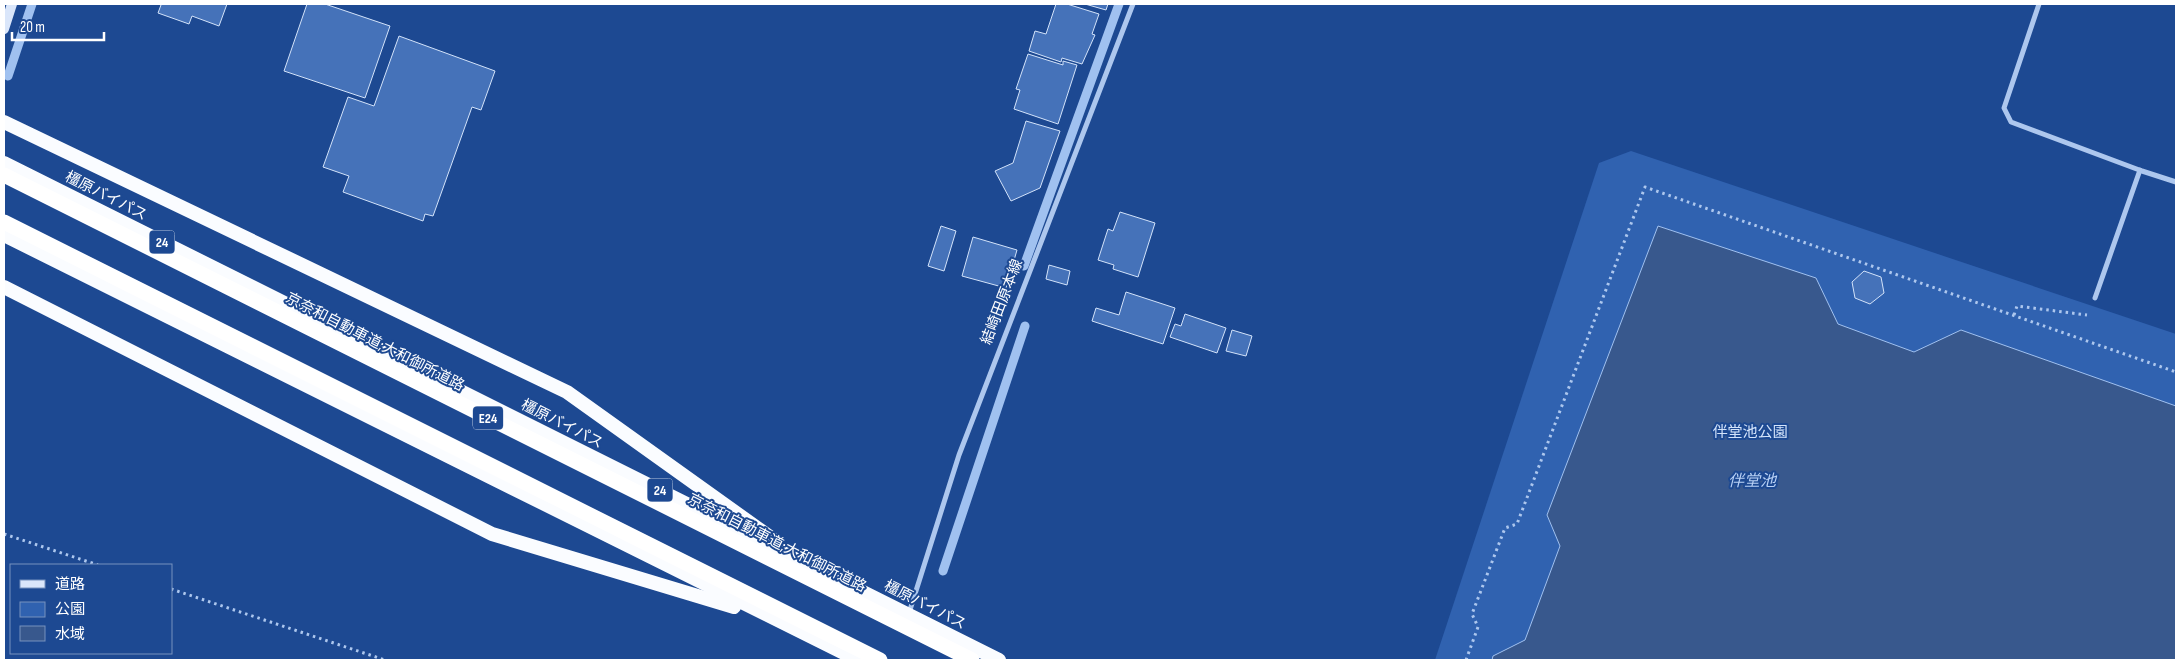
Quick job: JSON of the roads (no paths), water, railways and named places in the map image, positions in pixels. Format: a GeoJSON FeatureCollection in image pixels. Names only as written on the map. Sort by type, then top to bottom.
{"type":"FeatureCollection","features":[{"type":"Feature","properties":{"kind":"highway"},"geometry":{"type":"LineString","coordinates":[[4,122],[567,392],[810,565]]}},
{"type":"Feature","properties":{"kind":"highway","name":"橿原バイパス"},"geometry":{"type":"LineString","coordinates":[[4,162],[999,660]]}},
{"type":"Feature","properties":{"kind":"highway","name":"京奈和自動車道;大和御所道路"},"geometry":{"type":"LineString","coordinates":[[4,175],[972,660]]}},
{"type":"Feature","properties":{"kind":"highway"},"geometry":{"type":"LineString","coordinates":[[4,222],[880,660]]}},
{"type":"Feature","properties":{"kind":"highway"},"geometry":{"type":"LineString","coordinates":[[4,235],[858,660]]}},
{"type":"Feature","properties":{"kind":"highway"},"geometry":{"type":"LineString","coordinates":[[4,287],[492,534],[771,618]]}},
{"type":"Feature","properties":{"kind":"main road"},"geometry":{"type":"LineString","coordinates":[[4,29],[12,4]]}},
{"type":"Feature","properties":{"kind":"street","name":"結崎田原本線"},"geometry":{"type":"LineString","coordinates":[[909,615],[960,455],[1133,4]]}},
{"type":"Feature","properties":{"kind":"street"},"geometry":{"type":"LineString","coordinates":[[2039,4],[2004,108],[2010,122],[2176,182]]}},
{"type":"Feature","properties":{"kind":"street"},"geometry":{"type":"LineString","coordinates":[[2095,298],[2140,170]]}},
{"type":"Feature","properties":{"kind":"water","name":"伴堂池"},"geometry":{"type":"Polygon","coordinates":[[[1658,226],[1816,278],[1838,324],[1914,352],[1961,330],[2176,406],[2176,660],[1492,660],[1493,656],[1525,640],[1560,546],[1547,515],[1658,226]]]}},
{"type":"Feature","properties":{"kind":"waterway"},"geometry":{"type":"LineString","coordinates":[[8,76],[32,4]]}},
{"type":"Feature","properties":{"kind":"waterway"},"geometry":{"type":"LineString","coordinates":[[1024,266],[1119,4]]}},
{"type":"Feature","properties":{"kind":"waterway"},"geometry":{"type":"LineString","coordinates":[[943,571],[1025,326]]}},
{"type":"Feature","properties":{"kind":"park label","name":"伴堂池公園"},"geometry":{"type":"Point","coordinates":[1750,432]}}]}
